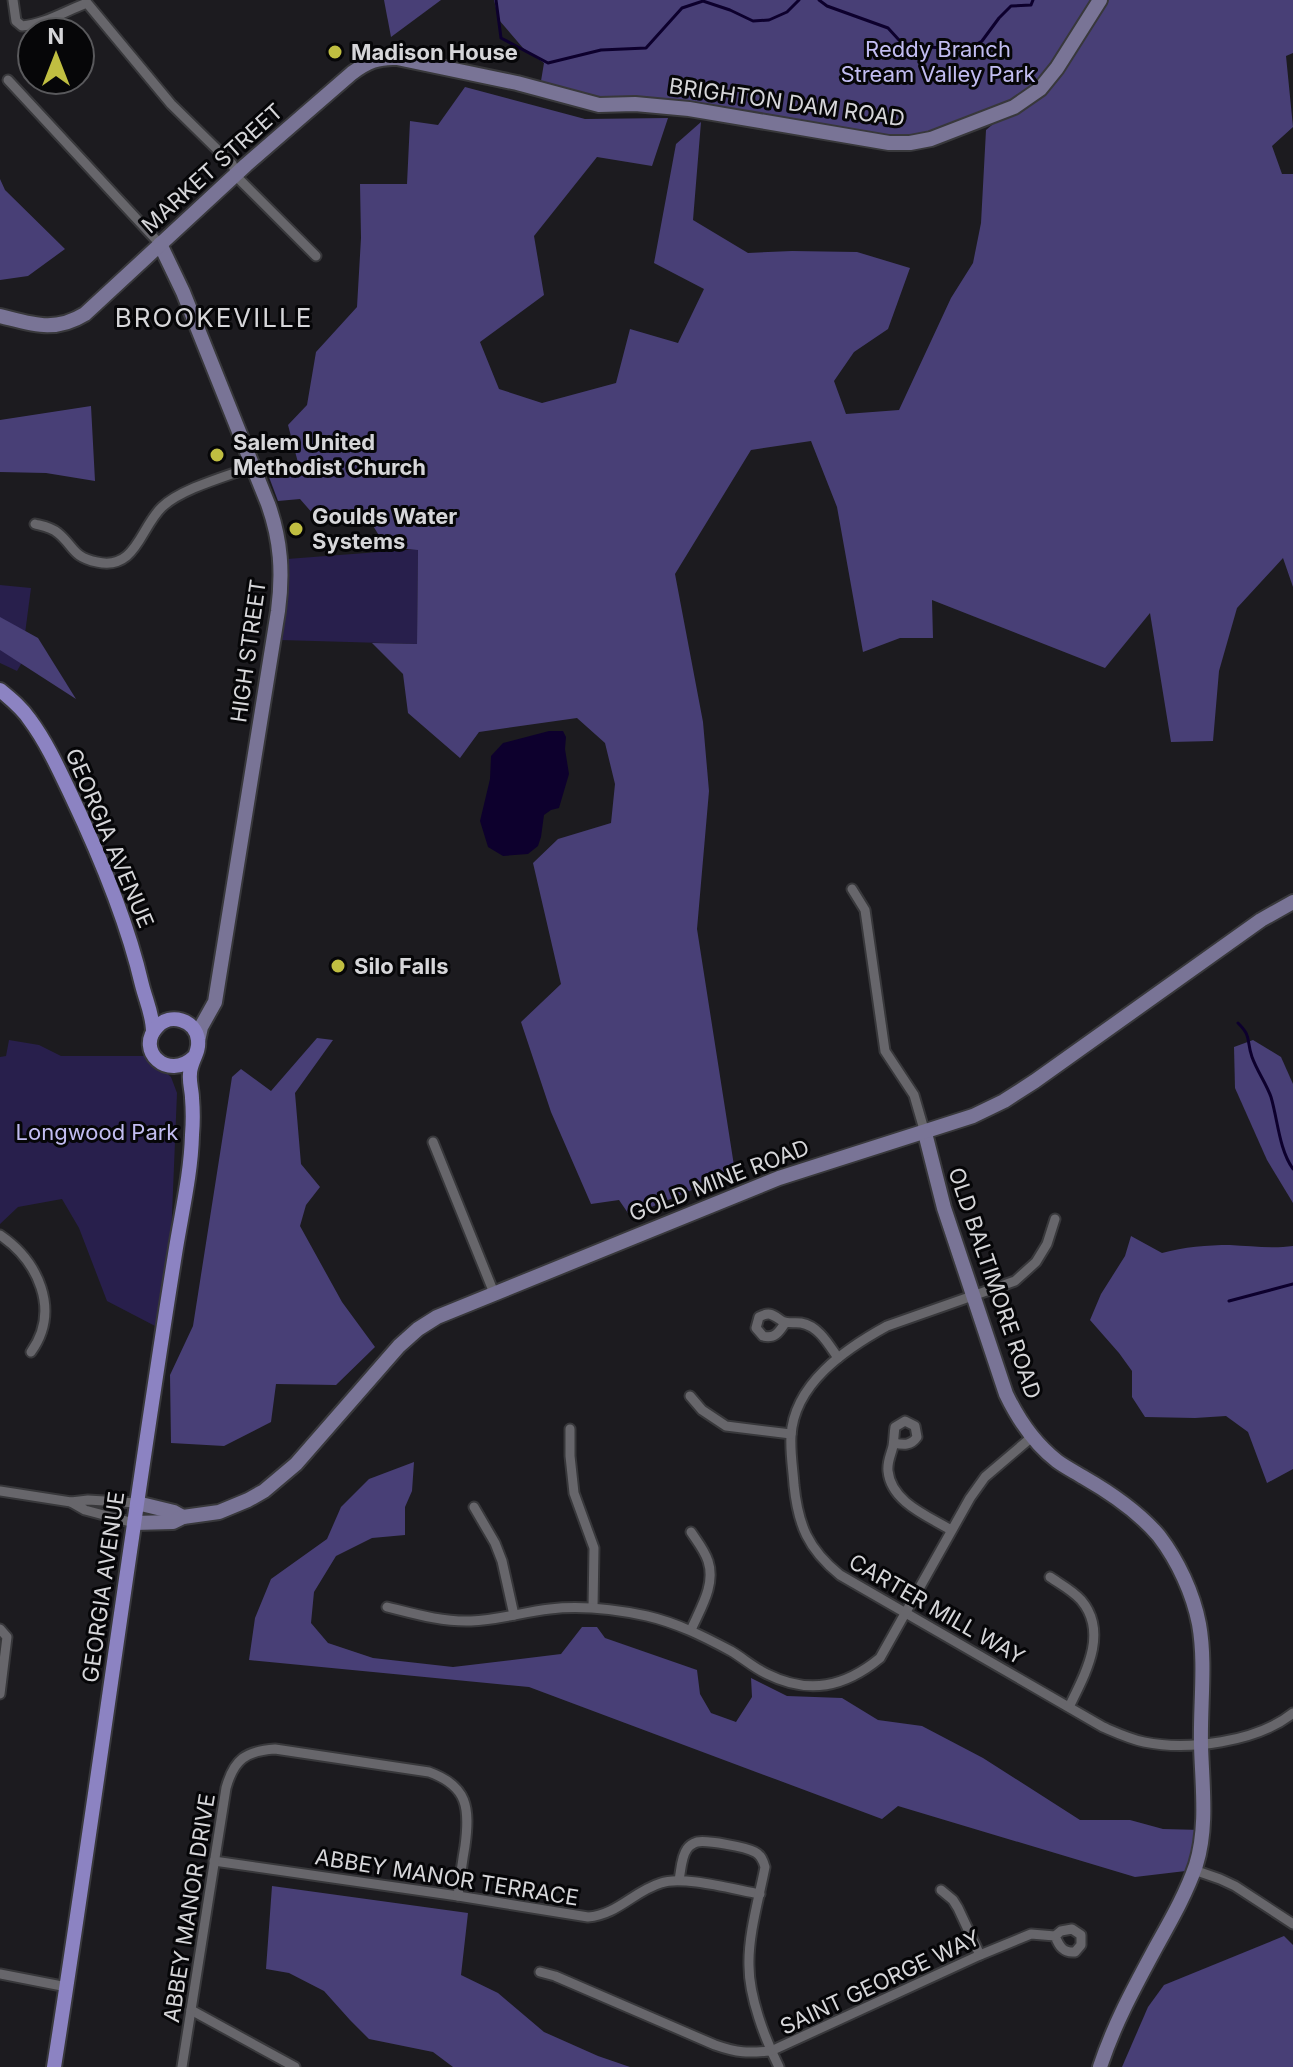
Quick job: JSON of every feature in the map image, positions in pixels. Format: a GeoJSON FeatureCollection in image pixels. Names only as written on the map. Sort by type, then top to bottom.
{"type":"FeatureCollection","features":[{"type":"Feature","properties":{"kind":"main road","name":"GEORGIA AVENUE"},"geometry":{"type":"LineString","coordinates":[[0,690],[31,721],[53,758],[82,819],[116,901],[140,972],[153,1019],[153,1032]]}},
{"type":"Feature","properties":{"kind":"main road","name":"GEORGIA AVENUE"},"geometry":{"type":"LineString","coordinates":[[140,972],[148,982],[157,1006],[176,1020]]}},
{"type":"Feature","properties":{"kind":"main road"},"geometry":{"type":"LineString","coordinates":[[176,1020],[194,1029],[198,1041],[194,1057],[175,1067],[156,1059],[150,1046],[157,1026],[176,1020]]}},
{"type":"Feature","properties":{"kind":"main road","name":"GEORGIA AVENUE"},"geometry":{"type":"LineString","coordinates":[[54,2067],[190,1162],[192,1114],[189,1073],[194,1057]]}},
{"type":"Feature","properties":{"kind":"main road","name":"GEORGIA AVENUE"},"geometry":{"type":"LineString","coordinates":[[175,1067],[192,1114]]}},
{"type":"Feature","properties":{"kind":"street"},"geometry":{"type":"LineString","coordinates":[[13,0],[16,21],[22,26],[44,22],[87,3],[156,87],[232,164],[240,180],[316,256]]}},
{"type":"Feature","properties":{"kind":"street","name":"BRIGHTON DAM ROAD"},"geometry":{"type":"LineString","coordinates":[[460,71],[599,105],[657,105],[889,143],[910,143],[931,139],[1014,107],[1040,89],[1100,0]]}},
{"type":"Feature","properties":{"kind":"street","name":"MARKET STREET"},"geometry":{"type":"LineString","coordinates":[[0,316],[44,326],[65,325],[85,314],[237,173],[367,62],[397,58],[460,71]]}},
{"type":"Feature","properties":{"kind":"street"},"geometry":{"type":"LineString","coordinates":[[8,80],[160,244]]}},
{"type":"Feature","properties":{"kind":"street","name":"HIGH STREET"},"geometry":{"type":"LineString","coordinates":[[160,244],[183,292],[254,466],[279,539],[281,561],[281,586],[215,1002],[201,1027],[198,1041]]}},
{"type":"Feature","properties":{"kind":"street"},"geometry":{"type":"LineString","coordinates":[[35,524],[50,527],[81,556],[94,562],[115,564],[126,558],[163,506],[190,490],[254,466]]}},
{"type":"Feature","properties":{"kind":"street"},"geometry":{"type":"LineString","coordinates":[[852,889],[865,910],[885,1051],[914,1095],[925,1133]]}},
{"type":"Feature","properties":{"kind":"street","name":"GOLD MINE ROAD"},"geometry":{"type":"LineString","coordinates":[[71,1502],[85,1510],[134,1523],[173,1522],[232,1507],[255,1497],[274,1485],[296,1464],[408,1337],[437,1317],[779,1178],[973,1116],[1019,1092],[1261,920],[1293,902]]}},
{"type":"Feature","properties":{"kind":"street"},"geometry":{"type":"LineString","coordinates":[[176,1020],[204,1006],[217,987]]}},
{"type":"Feature","properties":{"kind":"street","name":"OLD BALTIMORE ROAD"},"geometry":{"type":"LineString","coordinates":[[925,1133],[944,1208],[972,1296],[1006,1394],[1018,1417],[1057,1461],[1112,1494],[1158,1536],[1190,1593],[1199,1623],[1202,1655],[1202,1830],[1194,1870],[1182,1899],[1119,2017],[1100,2067]]}},
{"type":"Feature","properties":{"kind":"street"},"geometry":{"type":"LineString","coordinates":[[433,1142],[494,1293]]}},
{"type":"Feature","properties":{"kind":"street","name":"CARTER MILL WAY"},"geometry":{"type":"LineString","coordinates":[[1055,1219],[1047,1244],[1036,1262],[1015,1281],[887,1326],[838,1358],[817,1377],[796,1412],[791,1434],[797,1509],[802,1527],[823,1562],[840,1575],[1103,1727],[1145,1742],[1201,1745],[1243,1737],[1270,1727],[1293,1713]]}},
{"type":"Feature","properties":{"kind":"street"},"geometry":{"type":"LineString","coordinates":[[0,1235],[18,1248],[41,1283],[45,1314],[37,1344],[31,1352]]}},
{"type":"Feature","properties":{"kind":"street"},"geometry":{"type":"LineString","coordinates":[[785,1323],[805,1323],[819,1332],[838,1358]]}},
{"type":"Feature","properties":{"kind":"street"},"geometry":{"type":"LineString","coordinates":[[690,1396],[702,1410],[726,1426],[791,1434]]}},
{"type":"Feature","properties":{"kind":"street"},"geometry":{"type":"LineString","coordinates":[[570,1429],[574,1493],[594,1548],[593,1607]]}},
{"type":"Feature","properties":{"kind":"street"},"geometry":{"type":"LineString","coordinates":[[387,1607],[446,1620],[472,1621],[546,1609],[593,1607],[646,1616],[691,1630],[766,1674],[790,1683],[816,1686],[835,1684],[862,1672],[880,1658],[970,1498],[985,1477],[1033,1436]]}},
{"type":"Feature","properties":{"kind":"street"},"geometry":{"type":"LineString","coordinates":[[894,1443],[888,1459],[888,1474],[895,1490],[909,1506],[951,1530]]}},
{"type":"Feature","properties":{"kind":"street","name":"GOLD MINE ROAD"},"geometry":{"type":"LineString","coordinates":[[0,1491],[71,1502],[137,1503],[183,1517]]}},
{"type":"Feature","properties":{"kind":"street"},"geometry":{"type":"LineString","coordinates":[[474,1507],[502,1561],[514,1615]]}},
{"type":"Feature","properties":{"kind":"street"},"geometry":{"type":"LineString","coordinates":[[691,1532],[708,1562],[710,1577],[691,1630]]}},
{"type":"Feature","properties":{"kind":"street"},"geometry":{"type":"LineString","coordinates":[[1050,1577],[1081,1600],[1093,1625],[1091,1658],[1069,1707]]}},
{"type":"Feature","properties":{"kind":"street"},"geometry":{"type":"LineString","coordinates":[[0,1629],[7,1637],[0,1694]]}},
{"type":"Feature","properties":{"kind":"street","name":"ABBEY MANOR DRIVE"},"geometry":{"type":"LineString","coordinates":[[182,2067],[226,1788],[232,1770],[241,1758],[257,1750],[275,1749],[429,1772],[444,1777],[461,1794],[467,1808],[458,1896]]}},
{"type":"Feature","properties":{"kind":"street"},"geometry":{"type":"LineString","coordinates":[[679,1880],[687,1847],[695,1842],[759,1853],[765,1867],[749,1954],[749,1974],[760,2024],[779,2067]]}},
{"type":"Feature","properties":{"kind":"street","name":"ABBEY MANOR TERRACE"},"geometry":{"type":"LineString","coordinates":[[214,1861],[588,1917],[612,1911],[664,1881],[679,1880],[760,1894]]}},
{"type":"Feature","properties":{"kind":"street"},"geometry":{"type":"LineString","coordinates":[[1194,1870],[1228,1882],[1293,1924]]}},
{"type":"Feature","properties":{"kind":"street"},"geometry":{"type":"LineString","coordinates":[[941,1890],[958,1908],[980,1955]]}},
{"type":"Feature","properties":{"kind":"street","name":"SAINT GEORGE WAY"},"geometry":{"type":"LineString","coordinates":[[540,1972],[735,2052],[771,2051],[1031,1934],[1055,1936]]}},
{"type":"Feature","properties":{"kind":"street"},"geometry":{"type":"LineString","coordinates":[[0,1974],[67,1987]]}},
{"type":"Feature","properties":{"kind":"street"},"geometry":{"type":"LineString","coordinates":[[191,2010],[295,2067]]}},
{"type":"Feature","properties":{"kind":"green space"},"geometry":{"type":"Polygon","coordinates":[[[384,0],[441,0],[391,37],[384,0]]]}},
{"type":"Feature","properties":{"kind":"green space","name":"Reddy Branch Stream Valley Park"},"geometry":{"type":"Polygon","coordinates":[[[494,0],[1293,0],[1293,53],[1286,56],[1293,127],[1272,146],[1282,174],[1293,174],[1293,587],[1283,558],[1237,608],[1219,671],[1213,741],[1171,742],[1150,613],[1105,668],[932,600],[933,638],[900,638],[863,652],[837,507],[811,441],[751,450],[675,574],[703,722],[709,791],[697,929],[735,1172],[630,1216],[619,1200],[591,1204],[551,1112],[521,1022],[561,984],[533,863],[558,839],[611,823],[615,784],[605,743],[577,718],[479,732],[460,758],[408,713],[403,674],[372,643],[417,644],[418,550],[386,547],[364,511],[314,515],[300,499],[278,501],[269,477],[300,470],[288,425],[307,405],[316,352],[357,307],[360,184],[407,184],[410,121],[438,125],[465,87],[585,119],[668,118],[652,166],[597,157],[534,236],[544,295],[480,342],[499,389],[542,403],[616,383],[630,329],[678,343],[704,289],[654,263],[676,144],[701,122],[693,220],[748,253],[857,252],[910,268],[888,329],[854,352],[834,381],[846,414],[899,410],[951,298],[973,263],[981,223],[986,130],[1011,109],[910,143],[539,93],[544,63],[523,48],[499,20],[494,0]]]}},
{"type":"Feature","properties":{"kind":"green space"},"geometry":{"type":"Polygon","coordinates":[[[0,179],[5,190],[65,249],[28,276],[0,280],[0,179]]]}},
{"type":"Feature","properties":{"kind":"green space"},"geometry":{"type":"Polygon","coordinates":[[[91,406],[95,481],[46,473],[0,472],[0,420],[91,406]]]}},
{"type":"Feature","properties":{"kind":"green space"},"geometry":{"type":"Polygon","coordinates":[[[418,549],[417,644],[280,640],[287,559],[418,549]]]}},
{"type":"Feature","properties":{"kind":"green space"},"geometry":{"type":"Polygon","coordinates":[[[0,585],[31,588],[21,664],[17,671],[0,663],[0,585]]]}},
{"type":"Feature","properties":{"kind":"green space"},"geometry":{"type":"Polygon","coordinates":[[[0,617],[38,638],[76,699],[0,650],[0,617]]]}},
{"type":"Feature","properties":{"kind":"green space"},"geometry":{"type":"Polygon","coordinates":[[[317,1038],[333,1040],[295,1093],[301,1164],[320,1187],[306,1205],[300,1226],[342,1302],[375,1347],[336,1385],[276,1384],[271,1422],[224,1446],[171,1443],[170,1375],[193,1326],[232,1077],[241,1069],[271,1091],[317,1038]]]}},
{"type":"Feature","properties":{"kind":"green space","name":"Longwood Park"},"geometry":{"type":"Polygon","coordinates":[[[9,1040],[39,1045],[61,1056],[147,1056],[171,1077],[177,1093],[171,1239],[157,1327],[107,1301],[79,1228],[62,1199],[18,1207],[0,1224],[0,1057],[6,1056],[9,1040]]]}},
{"type":"Feature","properties":{"kind":"green space"},"geometry":{"type":"Polygon","coordinates":[[[1253,1040],[1281,1057],[1293,1084],[1293,1203],[1267,1160],[1235,1088],[1234,1047],[1253,1040]]]}},
{"type":"Feature","properties":{"kind":"green space"},"geometry":{"type":"Polygon","coordinates":[[[1131,1236],[1162,1253],[1213,1245],[1293,1246],[1293,1469],[1267,1483],[1248,1432],[1226,1416],[1145,1417],[1132,1397],[1132,1371],[1090,1320],[1101,1294],[1125,1256],[1131,1236]]]}},
{"type":"Feature","properties":{"kind":"green space"},"geometry":{"type":"Polygon","coordinates":[[[414,1462],[412,1491],[405,1507],[405,1535],[372,1538],[336,1556],[314,1592],[311,1623],[328,1643],[373,1658],[453,1667],[561,1654],[582,1627],[597,1627],[605,1638],[697,1670],[700,1694],[711,1713],[736,1722],[752,1697],[751,1678],[787,1696],[842,1698],[878,1720],[922,1726],[983,1758],[1080,1820],[1130,1820],[1163,1829],[1202,1830],[1194,1870],[1135,1877],[898,1806],[882,1819],[529,1687],[249,1660],[255,1618],[271,1579],[327,1539],[341,1507],[369,1479],[414,1462]]]}},
{"type":"Feature","properties":{"kind":"green space"},"geometry":{"type":"Polygon","coordinates":[[[272,1886],[468,1913],[461,1975],[498,1993],[544,2032],[630,2067],[453,2067],[433,2052],[369,2039],[324,1991],[289,1973],[266,1969],[272,1886]]]}},
{"type":"Feature","properties":{"kind":"green space"},"geometry":{"type":"Polygon","coordinates":[[[1284,1936],[1293,1945],[1293,2067],[1122,2067],[1148,2007],[1164,1985],[1284,1936]]]}},
{"type":"Feature","properties":{"kind":"shaded area"},"geometry":{"type":"Polygon","coordinates":[[[549,731],[563,731],[566,737],[569,774],[559,808],[544,815],[538,846],[528,854],[503,856],[488,847],[480,821],[490,779],[491,756],[503,743],[549,731]]]}},
{"type":"Feature","properties":{"kind":"waterway"},"geometry":{"type":"LineString","coordinates":[[496,0],[501,38],[548,63],[601,50],[646,48],[682,8],[703,1],[753,21],[769,20],[787,12],[799,0]]}},
{"type":"Feature","properties":{"kind":"waterway"},"geometry":{"type":"LineString","coordinates":[[819,0],[827,6],[888,28],[899,40],[911,46],[944,48],[972,47],[982,41],[1011,6],[1031,5],[1033,0]]}},
{"type":"Feature","properties":{"kind":"waterway"},"geometry":{"type":"LineString","coordinates":[[1238,1023],[1247,1035],[1252,1057],[1271,1097],[1282,1144],[1293,1169]]}},
{"type":"Feature","properties":{"kind":"waterway"},"geometry":{"type":"LineString","coordinates":[[1229,1301],[1293,1284]]}},
{"type":"Feature","properties":{"kind":"place","name":"Madison House"},"geometry":{"type":"Point","coordinates":[335,52]}},
{"type":"Feature","properties":{"kind":"place","name":"Salem United Methodist Church"},"geometry":{"type":"Point","coordinates":[217,455]}},
{"type":"Feature","properties":{"kind":"place","name":"Goulds Water Systems"},"geometry":{"type":"Point","coordinates":[296,529]}},
{"type":"Feature","properties":{"kind":"place","name":"Silo Falls"},"geometry":{"type":"Point","coordinates":[338,966]}},
{"type":"Feature","properties":{"kind":"district","name":"BROOKEVILLE"},"geometry":{"type":"Point","coordinates":[214,317]}}]}
